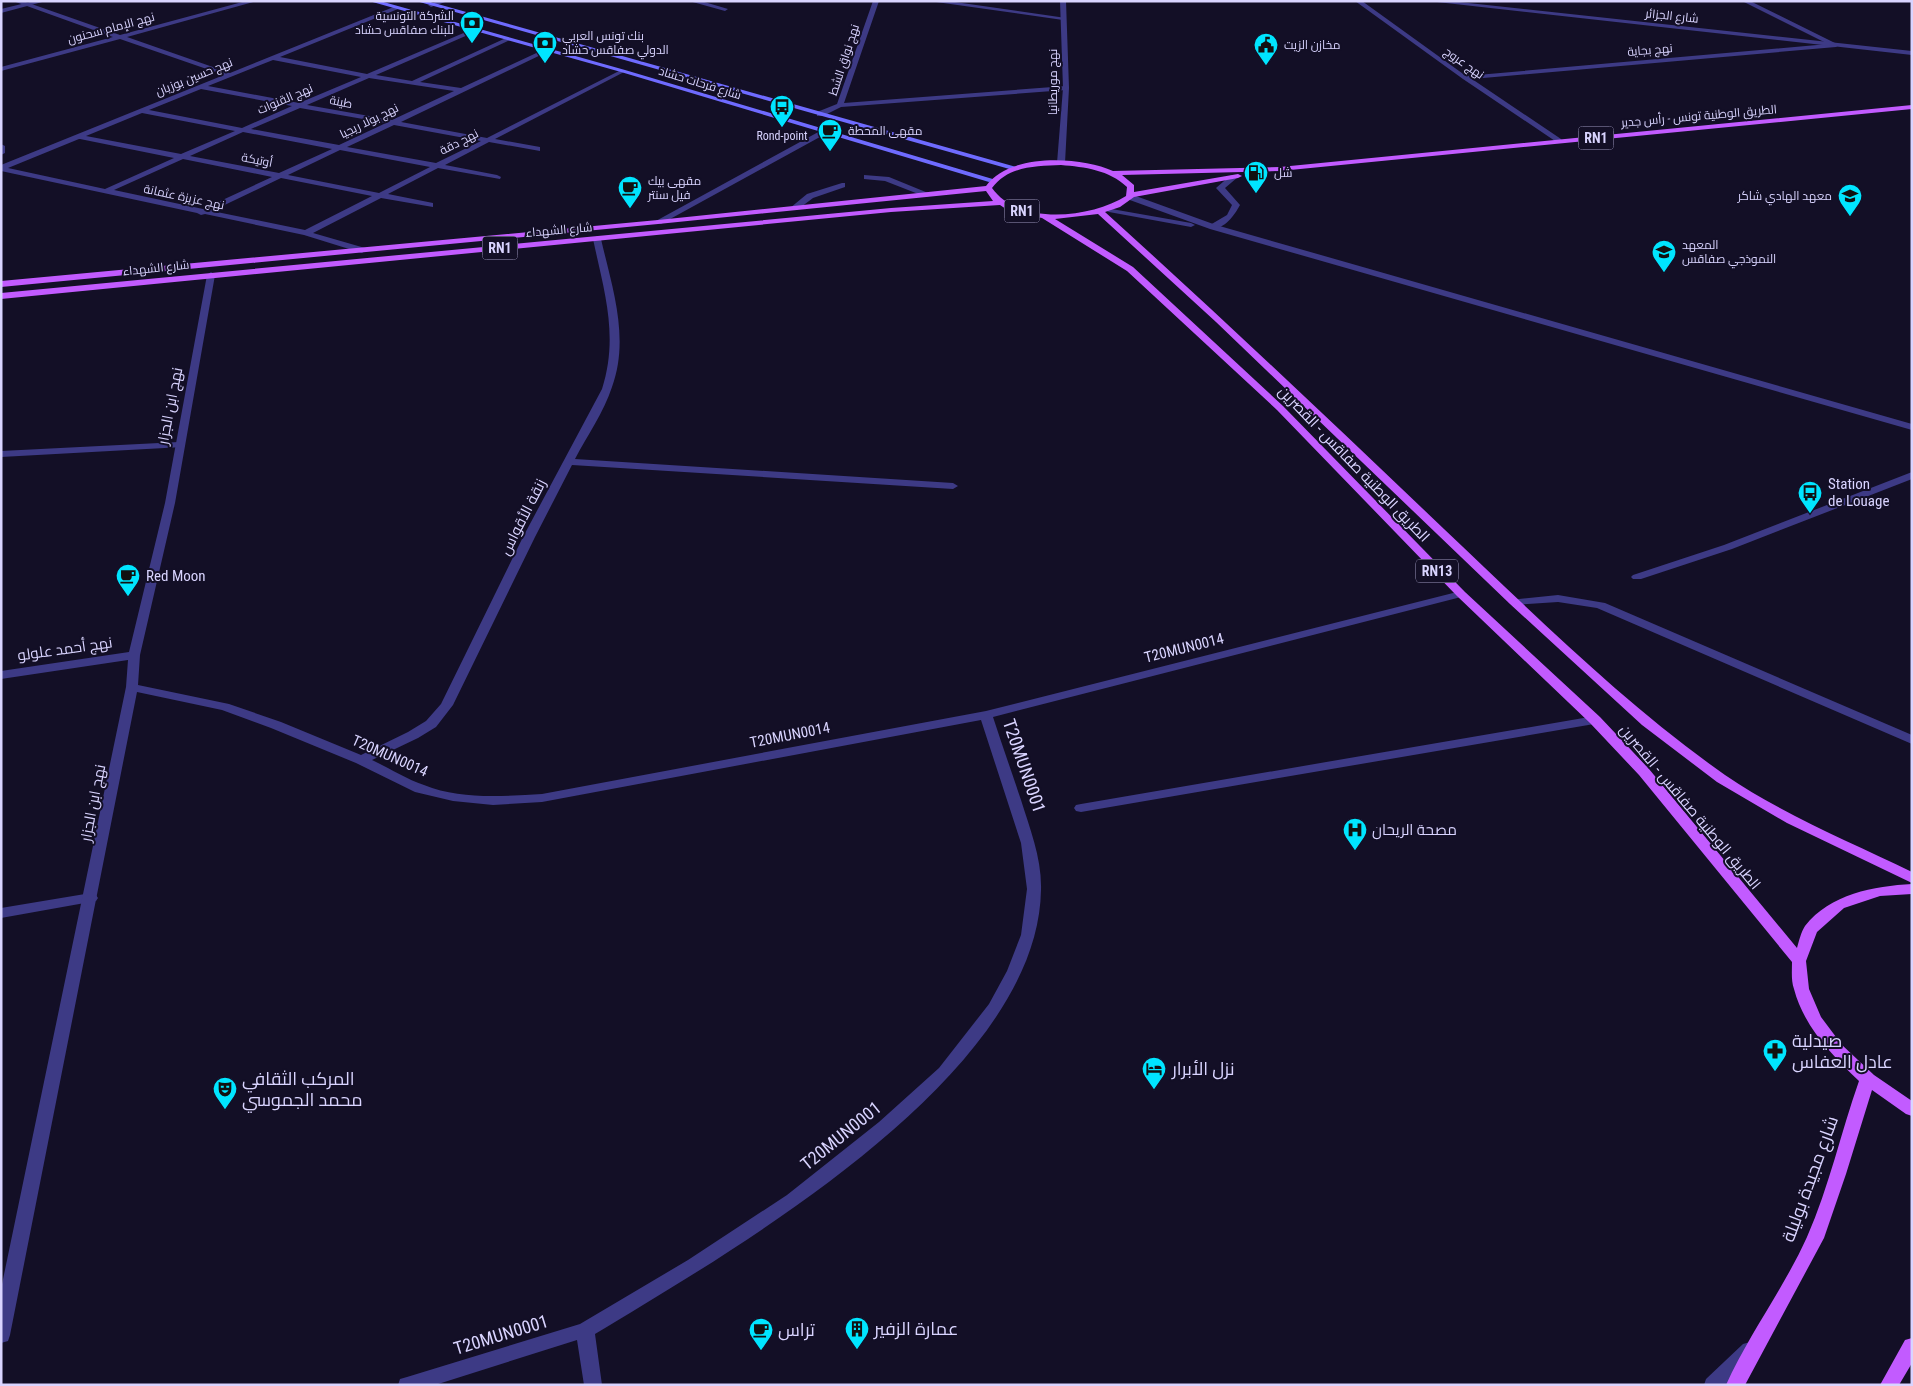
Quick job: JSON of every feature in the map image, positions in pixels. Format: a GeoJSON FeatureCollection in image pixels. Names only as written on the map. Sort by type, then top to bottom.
{"type":"FeatureCollection","features":[{"type":"Feature","properties":{"kind":"main road","name":"شارع فرحات حشاد"},"geometry":{"type":"LineString","coordinates":[[372,1],[623,71],[990,184]]}},
{"type":"Feature","properties":{"kind":"main road","name":"شارع فرحات حشاد"},"geometry":{"type":"LineString","coordinates":[[419,1],[616,54],[820,114],[1016,168]]}},
{"type":"Feature","properties":{"kind":"main road","name":"الطريق الوطنية تونس - رأس جدير"},"geometry":{"type":"LineString","coordinates":[[1131,196],[1280,169],[1912,107]]}},
{"type":"Feature","properties":{"kind":"main road","name":"RN1"},"geometry":{"type":"LineString","coordinates":[[1061,164],[1090,167],[1114,173],[1132,187],[1131,196],[1122,204],[1105,211],[1076,216],[1043,216],[1018,211],[1000,203],[991,196],[990,184],[1002,174],[1016,168],[1061,164]]}},
{"type":"Feature","properties":{"kind":"main road","name":"الطريق الوطنية تونس - رأس جدير"},"geometry":{"type":"LineString","coordinates":[[1114,173],[1280,169]]}},
{"type":"Feature","properties":{"kind":"main road","name":"شارع الشهداء"},"geometry":{"type":"LineString","coordinates":[[1,284],[929,195],[990,184]]}},
{"type":"Feature","properties":{"kind":"main road","name":"شارع الشهداء"},"geometry":{"type":"LineString","coordinates":[[1,296],[891,210],[1000,203]]}},
{"type":"Feature","properties":{"kind":"main road","name":"الطريق الوطنية صفاقس - القصرين"},"geometry":{"type":"LineString","coordinates":[[1105,211],[1514,602],[1647,722],[1722,779],[1792,820],[1912,878]]}},
{"type":"Feature","properties":{"kind":"main road","name":"الطريق الوطنية صفاقس - القصرين"},"geometry":{"type":"LineString","coordinates":[[1043,216],[1130,269],[1280,408],[1460,594],[1595,720],[1644,772],[1799,962]]}},
{"type":"Feature","properties":{"kind":"main road"},"geometry":{"type":"LineString","coordinates":[[1912,889],[1880,891],[1839,905],[1811,929],[1799,962],[1801,989],[1814,1019],[1836,1049],[1868,1079],[1912,1110]]}},
{"type":"Feature","properties":{"kind":"main road","name":"شارع مجيدة بوليلة"},"geometry":{"type":"LineString","coordinates":[[1735,1385],[1815,1238],[1838,1174],[1852,1124],[1868,1079]]}},
{"type":"Feature","properties":{"kind":"main road"},"geometry":{"type":"LineString","coordinates":[[1889,1385],[1912,1346]]}},
{"type":"Feature","properties":{"kind":"street"},"geometry":{"type":"LineString","coordinates":[[16,1],[230,75]]}},
{"type":"Feature","properties":{"kind":"street"},"geometry":{"type":"LineString","coordinates":[[1,12],[42,1]]}},
{"type":"Feature","properties":{"kind":"street","name":"نهج الإمام سحنون"},"geometry":{"type":"LineString","coordinates":[[1,69],[254,1]]}},
{"type":"Feature","properties":{"kind":"street"},"geometry":{"type":"LineString","coordinates":[[432,5],[444,1]]}},
{"type":"Feature","properties":{"kind":"street"},"geometry":{"type":"LineString","coordinates":[[692,1],[725,9]]}},
{"type":"Feature","properties":{"kind":"street","name":"نهج نواق الشط"},"geometry":{"type":"LineString","coordinates":[[820,114],[840,106],[860,43],[876,1]]}},
{"type":"Feature","properties":{"kind":"street"},"geometry":{"type":"LineString","coordinates":[[932,1],[1063,18]]}},
{"type":"Feature","properties":{"kind":"street","name":"نهج موريطانيا"},"geometry":{"type":"LineString","coordinates":[[1061,164],[1066,88],[1063,1]]}},
{"type":"Feature","properties":{"kind":"street","name":"نهج عروج"},"geometry":{"type":"LineString","coordinates":[[1358,1],[1465,78],[1558,141]]}},
{"type":"Feature","properties":{"kind":"street","name":"شارع الجزائر"},"geometry":{"type":"LineString","coordinates":[[1430,1],[1912,53]]}},
{"type":"Feature","properties":{"kind":"street"},"geometry":{"type":"LineString","coordinates":[[1745,1],[1836,45]]}},
{"type":"Feature","properties":{"kind":"street","name":"نهج حسين بوزيان"},"geometry":{"type":"LineString","coordinates":[[1,169],[200,86],[396,8]]}},
{"type":"Feature","properties":{"kind":"street","name":"نهج القنوات"},"geometry":{"type":"LineString","coordinates":[[104,192],[240,130],[475,30]]}},
{"type":"Feature","properties":{"kind":"street"},"geometry":{"type":"LineString","coordinates":[[411,83],[508,39]]}},
{"type":"Feature","properties":{"kind":"street","name":"نهج بجاية"},"geometry":{"type":"LineString","coordinates":[[1465,78],[1836,45]]}},
{"type":"Feature","properties":{"kind":"street","name":"نهج بولا ريجيا"},"geometry":{"type":"LineString","coordinates":[[201,213],[546,50]]}},
{"type":"Feature","properties":{"kind":"street"},"geometry":{"type":"LineString","coordinates":[[272,58],[368,76],[462,90]]}},
{"type":"Feature","properties":{"kind":"street","name":"نهج دقة"},"geometry":{"type":"LineString","coordinates":[[306,234],[623,71]]}},
{"type":"Feature","properties":{"kind":"street","name":"طينة"},"geometry":{"type":"LineString","coordinates":[[200,86],[537,149]]}},
{"type":"Feature","properties":{"kind":"street"},"geometry":{"type":"LineString","coordinates":[[840,106],[1066,88]]}},
{"type":"Feature","properties":{"kind":"street"},"geometry":{"type":"LineString","coordinates":[[141,111],[497,177]]}},
{"type":"Feature","properties":{"kind":"street"},"geometry":{"type":"LineString","coordinates":[[658,222],[825,132]]}},
{"type":"Feature","properties":{"kind":"street","name":"أوتيكة"},"geometry":{"type":"LineString","coordinates":[[80,137],[430,204]]}},
{"type":"Feature","properties":{"kind":"street"},"geometry":{"type":"LineString","coordinates":[[1,146],[1,153]]}},
{"type":"Feature","properties":{"kind":"street","name":"نهج عزيزة عثمانة"},"geometry":{"type":"LineString","coordinates":[[1,169],[306,234],[362,250]]}},
{"type":"Feature","properties":{"kind":"street"},"geometry":{"type":"LineString","coordinates":[[868,177],[886,179],[929,195]]}},
{"type":"Feature","properties":{"kind":"street"},"geometry":{"type":"LineString","coordinates":[[1105,211],[1213,227],[1230,216],[1236,205],[1220,188],[1234,177]]}},
{"type":"Feature","properties":{"kind":"street"},"geometry":{"type":"LineString","coordinates":[[794,208],[810,196],[842,185]]}},
{"type":"Feature","properties":{"kind":"street"},"geometry":{"type":"LineString","coordinates":[[1131,196],[1213,227],[1912,427]]}},
{"type":"Feature","properties":{"kind":"street","name":"زنقة الأقواس"},"geometry":{"type":"LineString","coordinates":[[361,760],[425,728],[431,724],[447,705],[529,537],[607,389],[613,375],[615,361],[615,326],[597,239]]}},
{"type":"Feature","properties":{"kind":"street","name":"نهج ابن الجزار"},"geometry":{"type":"LineString","coordinates":[[1,1336],[132,687],[134,655],[170,503],[178,446],[211,276]]}},
{"type":"Feature","properties":{"kind":"street"},"geometry":{"type":"LineString","coordinates":[[1,454],[178,446]]}},
{"type":"Feature","properties":{"kind":"street"},"geometry":{"type":"LineString","coordinates":[[568,462],[953,486]]}},
{"type":"Feature","properties":{"kind":"street"},"geometry":{"type":"LineString","coordinates":[[1637,577],[1728,547],[1912,475]]}},
{"type":"Feature","properties":{"kind":"street","name":"T20MUN0014"},"geometry":{"type":"LineString","coordinates":[[132,687],[225,707],[276,725],[361,760],[420,789],[453,797],[493,801],[542,798],[986,715],[1460,594]]}},
{"type":"Feature","properties":{"kind":"street"},"geometry":{"type":"LineString","coordinates":[[1514,602],[1539,598],[1570,598],[1601,605],[1912,740]]}},
{"type":"Feature","properties":{"kind":"street","name":"نهج أحمد علولو"},"geometry":{"type":"LineString","coordinates":[[1,675],[134,655]]}},
{"type":"Feature","properties":{"kind":"street","name":"T20MUN0001"},"geometry":{"type":"LineString","coordinates":[[407,1385],[585,1330],[694,1264],[793,1200],[886,1127],[945,1072],[994,1008],[1015,971],[1028,934],[1034,889],[1028,842],[986,715]]}},
{"type":"Feature","properties":{"kind":"street"},"geometry":{"type":"LineString","coordinates":[[1081,808],[1595,720]]}},
{"type":"Feature","properties":{"kind":"street"},"geometry":{"type":"LineString","coordinates":[[1,913],[90,898]]}},
{"type":"Feature","properties":{"kind":"street"},"geometry":{"type":"LineString","coordinates":[[585,1330],[593,1385]]}},
{"type":"Feature","properties":{"kind":"street","name":"شارع مجيدة بوليلة"},"geometry":{"type":"LineString","coordinates":[[1713,1385],[1757,1343]]}},
{"type":"Feature","properties":{"kind":"place","name":"الشركة التونسية للبنك صفاقس حشاد"},"geometry":{"type":"Point","coordinates":[472,44]}},
{"type":"Feature","properties":{"kind":"place","name":"بنك تونس العربي الدولي صفاقس حشاد"},"geometry":{"type":"Point","coordinates":[545,64]}},
{"type":"Feature","properties":{"kind":"place","name":"مخازن الزيت"},"geometry":{"type":"Point","coordinates":[1266,66]}},
{"type":"Feature","properties":{"kind":"place","name":"Rond-point"},"geometry":{"type":"Point","coordinates":[782,128]}},
{"type":"Feature","properties":{"kind":"place","name":"مقهى المحطة"},"geometry":{"type":"Point","coordinates":[830,152]}},
{"type":"Feature","properties":{"kind":"place","name":"شل"},"geometry":{"type":"Point","coordinates":[1256,194]}},
{"type":"Feature","properties":{"kind":"place","name":"مقهى بيك فيل سنتر"},"geometry":{"type":"Point","coordinates":[630,209]}},
{"type":"Feature","properties":{"kind":"place","name":"معهد الهادي شاكر"},"geometry":{"type":"Point","coordinates":[1850,217]}},
{"type":"Feature","properties":{"kind":"place","name":"المعهد النموذجي صفاقس"},"geometry":{"type":"Point","coordinates":[1664,273]}},
{"type":"Feature","properties":{"kind":"place","name":"Station de Louage"},"geometry":{"type":"Point","coordinates":[1810,514]}},
{"type":"Feature","properties":{"kind":"place","name":"Red Moon"},"geometry":{"type":"Point","coordinates":[128,597]}},
{"type":"Feature","properties":{"kind":"place","name":"مصحة الريحان"},"geometry":{"type":"Point","coordinates":[1355,851]}},
{"type":"Feature","properties":{"kind":"place","name":"صيدلية عادل العفاس"},"geometry":{"type":"Point","coordinates":[1775,1072]}},
{"type":"Feature","properties":{"kind":"place","name":"نزل الأبرار"},"geometry":{"type":"Point","coordinates":[1154,1090]}},
{"type":"Feature","properties":{"kind":"place","name":"المركب الثقافي محمد الجموسي"},"geometry":{"type":"Point","coordinates":[225,1110]}},
{"type":"Feature","properties":{"kind":"place","name":"عمارة الزفير"},"geometry":{"type":"Point","coordinates":[857,1350]}},
{"type":"Feature","properties":{"kind":"place","name":"تراس"},"geometry":{"type":"Point","coordinates":[761,1351]}}]}
